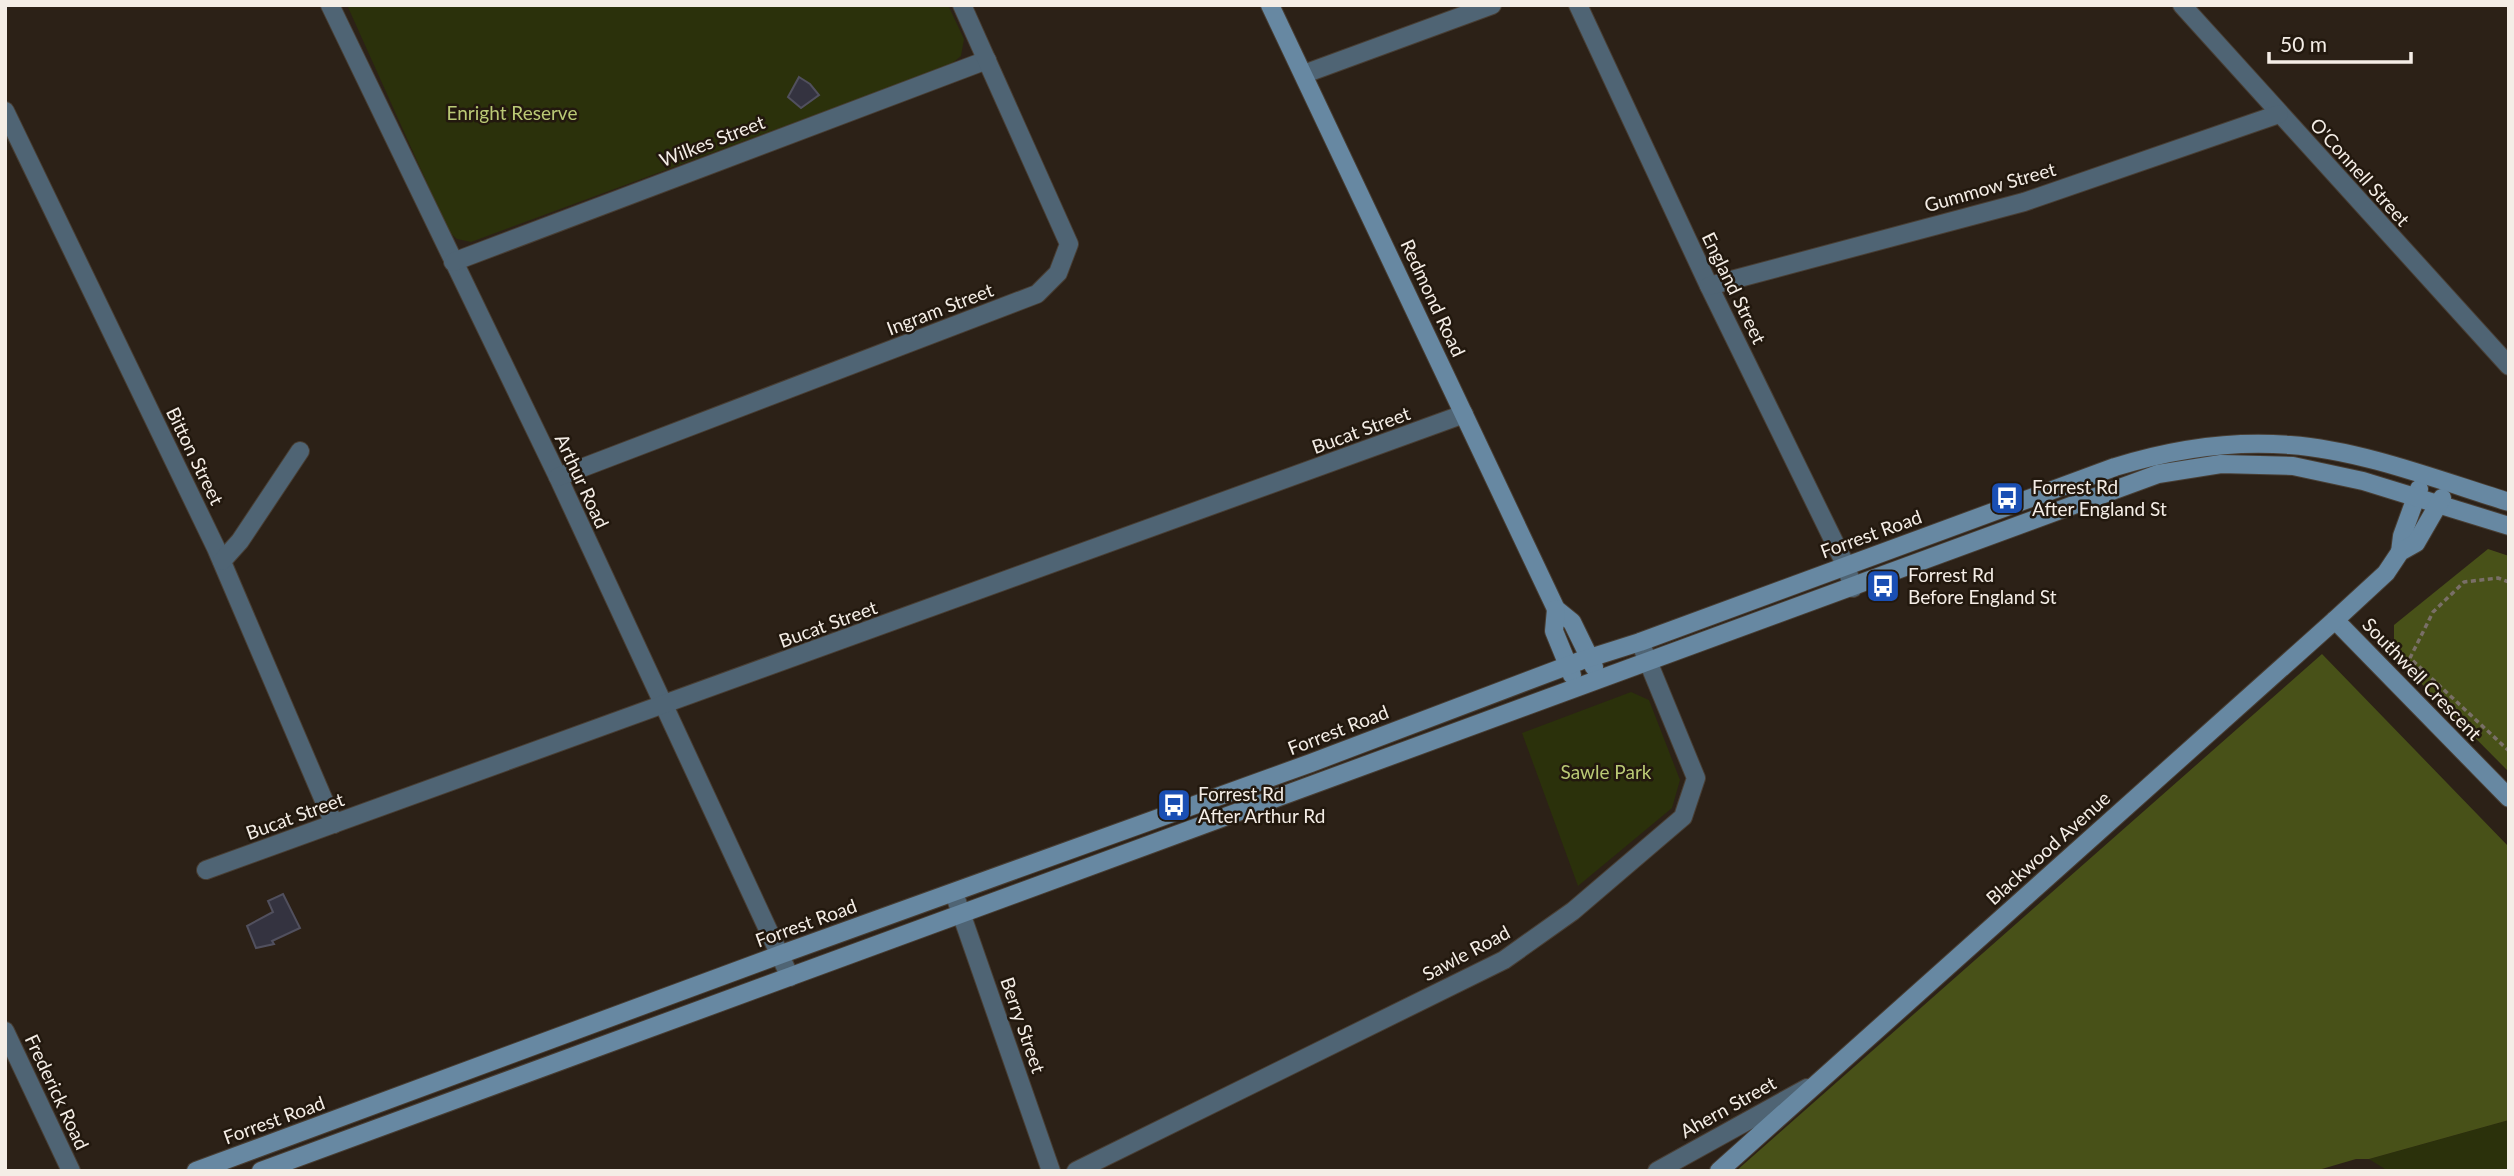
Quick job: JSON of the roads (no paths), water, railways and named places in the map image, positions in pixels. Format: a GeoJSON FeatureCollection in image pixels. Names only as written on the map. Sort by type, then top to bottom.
{"type":"FeatureCollection","features":[{"type":"Feature","properties":{"kind":"main road","name":"Redmond Road"},"geometry":{"type":"LineString","coordinates":[[1270,5],[1556,609],[1572,622],[1600,680]]}},
{"type":"Feature","properties":{"kind":"main road","name":"Forrest Road"},"geometry":{"type":"LineString","coordinates":[[196,1171],[2115,467],[2180,450],[2234,444],[2292,445],[2329,450],[2509,502]]}},
{"type":"Feature","properties":{"kind":"main road"},"geometry":{"type":"LineString","coordinates":[[261,1171],[289,1166],[790,977],[2158,474],[2221,464],[2293,466],[2363,481],[2509,526]]}},
{"type":"Feature","properties":{"kind":"main road","name":"Blackwood Avenue"},"geometry":{"type":"LineString","coordinates":[[1719,1171],[2386,573],[2400,552],[2402,536],[2424,476]]}},
{"type":"Feature","properties":{"kind":"main road","name":"Blackwood Avenue"},"geometry":{"type":"LineString","coordinates":[[2400,552],[2416,543],[2439,506],[2448,483]]}},
{"type":"Feature","properties":{"kind":"main road","name":"Redmond Road"},"geometry":{"type":"LineString","coordinates":[[1556,609],[1554,631],[1577,689]]}},
{"type":"Feature","properties":{"kind":"main road","name":"Southwell Crescent"},"geometry":{"type":"LineString","coordinates":[[2335,620],[2509,798]]}},
{"type":"Feature","properties":{"kind":"street","name":"Arthur Road"},"geometry":{"type":"LineString","coordinates":[[330,5],[558,477],[790,977]]}},
{"type":"Feature","properties":{"kind":"street","name":"Ingram Street"},"geometry":{"type":"LineString","coordinates":[[558,477],[1037,294],[1058,273],[1069,244],[962,5]]}},
{"type":"Feature","properties":{"kind":"street"},"geometry":{"type":"LineString","coordinates":[[1304,74],[1492,5]]}},
{"type":"Feature","properties":{"kind":"street","name":"England Street"},"geometry":{"type":"LineString","coordinates":[[1578,5],[1709,286],[1846,566],[1853,588]]}},
{"type":"Feature","properties":{"kind":"street","name":"O'Connell Street"},"geometry":{"type":"LineString","coordinates":[[2182,5],[2509,366]]}},
{"type":"Feature","properties":{"kind":"street","name":"Wilkes Street"},"geometry":{"type":"LineString","coordinates":[[453,262],[987,60]]}},
{"type":"Feature","properties":{"kind":"street","name":"Bitton Street"},"geometry":{"type":"LineString","coordinates":[[5,111],[222,561],[334,824]]}},
{"type":"Feature","properties":{"kind":"street","name":"Gummow Street"},"geometry":{"type":"LineString","coordinates":[[1709,286],[2024,202],[2279,114]]}},
{"type":"Feature","properties":{"kind":"street","name":"Bucat Street"},"geometry":{"type":"LineString","coordinates":[[206,870],[665,706],[1464,414]]}},
{"type":"Feature","properties":{"kind":"street"},"geometry":{"type":"LineString","coordinates":[[222,561],[240,541],[300,452]]}},
{"type":"Feature","properties":{"kind":"street","name":"Sawle Road"},"geometry":{"type":"LineString","coordinates":[[1076,1171],[1504,960],[1573,911],[1683,817],[1696,778],[1640,642]]}},
{"type":"Feature","properties":{"kind":"street","name":"Berry Street"},"geometry":{"type":"LineString","coordinates":[[954,893],[1051,1171]]}},
{"type":"Feature","properties":{"kind":"street","name":"Frederick Road"},"geometry":{"type":"LineString","coordinates":[[5,1031],[71,1171]]}},
{"type":"Feature","properties":{"kind":"street","name":"Ahern Street"},"geometry":{"type":"LineString","coordinates":[[1657,1171],[1819,1081]]}},
{"type":"Feature","properties":{"kind":"street"},"geometry":{"type":"LineString","coordinates":[[279,1140],[289,1166]]}},
{"type":"Feature","properties":{"kind":"place","name":"Forrest Rd After England St"},"geometry":{"type":"Point","coordinates":[2007,498]}},
{"type":"Feature","properties":{"kind":"place","name":"Forrest Rd Before England St"},"geometry":{"type":"Point","coordinates":[1883,586]}},
{"type":"Feature","properties":{"kind":"place","name":"Forrest Rd After Arthur Rd"},"geometry":{"type":"Point","coordinates":[1174,805]}},
{"type":"Feature","properties":{"kind":"park label","name":"Enright Reserve"},"geometry":{"type":"Point","coordinates":[512,113]}},
{"type":"Feature","properties":{"kind":"park label","name":"Sawle Park"},"geometry":{"type":"Point","coordinates":[1606,772]}}]}
